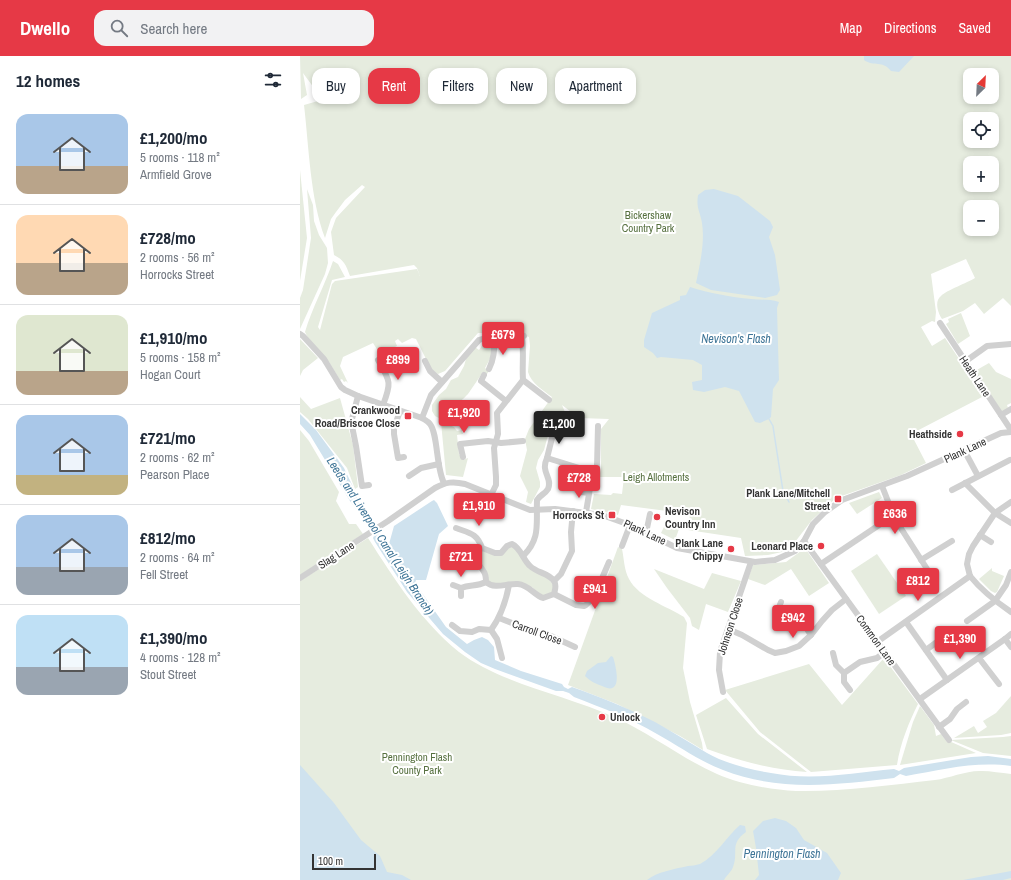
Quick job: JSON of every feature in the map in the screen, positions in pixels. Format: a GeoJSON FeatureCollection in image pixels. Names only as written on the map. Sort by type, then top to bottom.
{"type":"FeatureCollection","features":[{"type":"Feature","properties":{"kind":"street","name":"Heath Lane"},"geometry":{"type":"LineString","coordinates":[[940,323],[1011,431]]}},
{"type":"Feature","properties":{"kind":"street"},"geometry":{"type":"LineString","coordinates":[[300,334],[324,359],[341,387],[345,390],[422,418],[430,424],[440,473],[444,483]]}},
{"type":"Feature","properties":{"kind":"street"},"geometry":{"type":"LineString","coordinates":[[422,418],[429,398],[480,340],[483,338],[523,337],[523,380],[497,413],[498,434],[494,448],[496,485],[491,495]]}},
{"type":"Feature","properties":{"kind":"street"},"geometry":{"type":"LineString","coordinates":[[489,369],[495,352],[494,338]]}},
{"type":"Feature","properties":{"kind":"street"},"geometry":{"type":"LineString","coordinates":[[966,361],[987,346],[1011,344]]}},
{"type":"Feature","properties":{"kind":"street"},"geometry":{"type":"LineString","coordinates":[[378,360],[388,378],[389,383],[383,405]]}},
{"type":"Feature","properties":{"kind":"street"},"geometry":{"type":"LineString","coordinates":[[425,361],[430,371],[442,382]]}},
{"type":"Feature","properties":{"kind":"street"},"geometry":{"type":"LineString","coordinates":[[484,375],[479,384],[506,401]]}},
{"type":"Feature","properties":{"kind":"street"},"geometry":{"type":"LineString","coordinates":[[523,380],[549,400]]}},
{"type":"Feature","properties":{"kind":"street"},"geometry":{"type":"LineString","coordinates":[[358,396],[352,419],[352,426],[362,486],[369,485]]}},
{"type":"Feature","properties":{"kind":"street"},"geometry":{"type":"LineString","coordinates":[[1001,415],[1011,409]]}},
{"type":"Feature","properties":{"kind":"street"},"geometry":{"type":"LineString","coordinates":[[398,458],[394,428],[400,411]]}},
{"type":"Feature","properties":{"kind":"street"},"geometry":{"type":"LineString","coordinates":[[523,556],[534,544],[537,527],[537,500],[547,491],[549,486],[549,481],[544,467],[552,438],[564,425]]}},
{"type":"Feature","properties":{"kind":"street"},"geometry":{"type":"LineString","coordinates":[[547,458],[589,471],[594,471],[597,467],[598,426]]}},
{"type":"Feature","properties":{"kind":"street","name":"Plank Lane"},"geometry":{"type":"LineString","coordinates":[[444,483],[457,482],[525,508],[537,510],[555,509],[586,512],[612,517],[677,548],[751,562],[775,560],[795,551],[804,540],[813,524],[842,500],[882,486],[1001,433],[1011,431]]}},
{"type":"Feature","properties":{"kind":"street"},"geometry":{"type":"LineString","coordinates":[[460,436],[463,457]]}},
{"type":"Feature","properties":{"kind":"street"},"geometry":{"type":"LineString","coordinates":[[460,444],[488,441],[523,441]]}},
{"type":"Feature","properties":{"kind":"street"},"geometry":{"type":"LineString","coordinates":[[964,450],[978,476]]}},
{"type":"Feature","properties":{"kind":"street"},"geometry":{"type":"LineString","coordinates":[[952,490],[1006,460]]}},
{"type":"Feature","properties":{"kind":"street"},"geometry":{"type":"LineString","coordinates":[[409,476],[414,467],[421,468],[438,464]]}},
{"type":"Feature","properties":{"kind":"street","name":"Slag Lane"},"geometry":{"type":"LineString","coordinates":[[300,578],[444,483]]}},
{"type":"Feature","properties":{"kind":"street"},"geometry":{"type":"LineString","coordinates":[[965,483],[995,513],[1011,523]]}},
{"type":"Feature","properties":{"kind":"street"},"geometry":{"type":"LineString","coordinates":[[882,486],[894,515],[929,572]]}},
{"type":"Feature","properties":{"kind":"street"},"geometry":{"type":"LineString","coordinates":[[580,492],[589,491],[586,512]]}},
{"type":"Feature","properties":{"kind":"street"},"geometry":{"type":"LineString","coordinates":[[1011,502],[995,513],[969,554],[967,564],[970,576],[984,592],[1011,612]]}},
{"type":"Feature","properties":{"kind":"street"},"geometry":{"type":"LineString","coordinates":[[554,580],[561,574],[572,551],[571,532],[573,511]]}},
{"type":"Feature","properties":{"kind":"street"},"geometry":{"type":"LineString","coordinates":[[646,533],[650,514]]}},
{"type":"Feature","properties":{"kind":"street"},"geometry":{"type":"LineString","coordinates":[[821,564],[894,515]]}},
{"type":"Feature","properties":{"kind":"street"},"geometry":{"type":"LineString","coordinates":[[622,546],[630,525]]}},
{"type":"Feature","properties":{"kind":"street"},"geometry":{"type":"LineString","coordinates":[[456,528],[479,539],[482,548]]}},
{"type":"Feature","properties":{"kind":"street"},"geometry":{"type":"LineString","coordinates":[[980,535],[991,542]]}},
{"type":"Feature","properties":{"kind":"street","name":"Common Lane"},"geometry":{"type":"LineString","coordinates":[[804,540],[949,740]]}},
{"type":"Feature","properties":{"kind":"street"},"geometry":{"type":"LineString","coordinates":[[921,560],[952,541]]}},
{"type":"Feature","properties":{"kind":"street"},"geometry":{"type":"LineString","coordinates":[[482,548],[501,553],[506,546],[512,544],[516,546],[529,566],[554,580],[556,586],[554,594]]}},
{"type":"Feature","properties":{"kind":"street"},"geometry":{"type":"LineString","coordinates":[[482,548],[476,553],[475,558],[476,562],[484,571],[486,582]]}},
{"type":"Feature","properties":{"kind":"street"},"geometry":{"type":"LineString","coordinates":[[486,582],[494,586],[517,584],[527,586],[543,598],[554,594],[584,606],[594,597],[604,568],[609,562]]}},
{"type":"Feature","properties":{"kind":"street","name":"Johnson Close"},"geometry":{"type":"LineString","coordinates":[[723,692],[718,670],[720,652],[751,562]]}},
{"type":"Feature","properties":{"kind":"street"},"geometry":{"type":"LineString","coordinates":[[967,621],[995,601],[1006,585],[1011,572]]}},
{"type":"Feature","properties":{"kind":"street"},"geometry":{"type":"LineString","coordinates":[[877,642],[970,576]]}},
{"type":"Feature","properties":{"kind":"street"},"geometry":{"type":"LineString","coordinates":[[453,585],[461,588],[465,586],[477,586],[486,582]]}},
{"type":"Feature","properties":{"kind":"street"},"geometry":{"type":"LineString","coordinates":[[491,630],[499,618],[509,585]]}},
{"type":"Feature","properties":{"kind":"street"},"geometry":{"type":"LineString","coordinates":[[461,588],[461,596]]}},
{"type":"Feature","properties":{"kind":"street"},"geometry":{"type":"LineString","coordinates":[[728,629],[775,653],[786,651],[799,646],[811,635],[832,610],[846,599]]}},
{"type":"Feature","properties":{"kind":"street"},"geometry":{"type":"LineString","coordinates":[[781,602],[779,607],[799,617],[811,635]]}},
{"type":"Feature","properties":{"kind":"street","name":"Carroll Close"},"geometry":{"type":"LineString","coordinates":[[499,618],[541,634],[551,636],[575,647]]}},
{"type":"Feature","properties":{"kind":"street"},"geometry":{"type":"LineString","coordinates":[[906,622],[947,680]]}},
{"type":"Feature","properties":{"kind":"street"},"geometry":{"type":"LineString","coordinates":[[452,625],[460,631],[472,632],[479,629],[491,630]]}},
{"type":"Feature","properties":{"kind":"street"},"geometry":{"type":"LineString","coordinates":[[491,630],[497,639],[502,658]]}},
{"type":"Feature","properties":{"kind":"street"},"geometry":{"type":"LineString","coordinates":[[920,700],[1011,634]]}},
{"type":"Feature","properties":{"kind":"street"},"geometry":{"type":"LineString","coordinates":[[926,650],[941,638]]}},
{"type":"Feature","properties":{"kind":"street"},"geometry":{"type":"LineString","coordinates":[[1005,639],[1011,647]]}},
{"type":"Feature","properties":{"kind":"street"},"geometry":{"type":"LineString","coordinates":[[844,673],[860,662],[870,661],[885,652]]}},
{"type":"Feature","properties":{"kind":"street"},"geometry":{"type":"LineString","coordinates":[[833,653],[836,665],[844,673],[844,682],[850,690]]}},
{"type":"Feature","properties":{"kind":"street"},"geometry":{"type":"LineString","coordinates":[[979,658],[999,684]]}},
{"type":"Feature","properties":{"kind":"street"},"geometry":{"type":"LineString","coordinates":[[939,727],[966,702]]}},
{"type":"Feature","properties":{"kind":"green space","name":"Bickershaw Country Park"},"geometry":{"type":"Polygon","coordinates":[[[300,56],[1011,56],[1011,306],[1003,298],[984,314],[975,303],[963,311],[942,319],[937,307],[939,298],[948,291],[975,278],[966,259],[931,274],[936,312],[935,322],[932,321],[921,327],[932,346],[945,338],[984,396],[911,434],[926,463],[901,475],[836,498],[812,520],[789,548],[782,552],[768,555],[745,556],[741,538],[688,530],[690,514],[621,505],[618,515],[591,509],[594,494],[622,494],[624,477],[599,477],[601,469],[601,429],[609,419],[579,418],[562,405],[565,412],[558,418],[548,435],[544,450],[538,460],[536,468],[540,487],[531,504],[526,502],[528,492],[520,476],[527,450],[525,439],[529,429],[552,397],[532,380],[528,372],[530,346],[529,337],[521,334],[478,333],[445,371],[438,374],[431,369],[416,339],[412,338],[402,343],[398,339],[395,341],[397,346],[380,354],[373,343],[343,357],[340,366],[348,383],[346,381],[344,382],[342,379],[340,380],[329,362],[308,338],[305,332],[333,261],[338,264],[345,277],[332,280],[318,327],[320,330],[332,284],[335,281],[417,269],[420,276],[417,268],[414,265],[350,276],[344,263],[334,255],[331,232],[336,218],[365,187],[362,185],[345,200],[331,219],[325,238],[320,223],[313,189],[304,105],[312,103],[312,104],[360,104],[360,68],[312,68],[312,85],[303,73],[307,95],[301,99],[300,56]]]}},
{"type":"Feature","properties":{"kind":"green space"},"geometry":{"type":"Polygon","coordinates":[[[300,170],[307,238],[300,281],[300,170]]]}},
{"type":"Feature","properties":{"kind":"green space"},"geometry":{"type":"Polygon","coordinates":[[[307,189],[313,205],[314,221],[319,235],[327,248],[328,263],[325,274],[300,329],[300,298],[303,290],[311,238],[307,189]]]}},
{"type":"Feature","properties":{"kind":"green space"},"geometry":{"type":"Polygon","coordinates":[[[961,313],[970,336],[958,344],[946,324],[949,322],[948,319],[961,313]]]}},
{"type":"Feature","properties":{"kind":"green space"},"geometry":{"type":"Polygon","coordinates":[[[300,339],[318,358],[303,370],[300,376],[300,339]]]}},
{"type":"Feature","properties":{"kind":"green space"},"geometry":{"type":"Polygon","coordinates":[[[486,340],[491,341],[492,345],[492,352],[485,368],[489,371],[487,374],[483,372],[468,394],[455,406],[451,417],[451,424],[435,416],[432,411],[432,405],[439,395],[446,389],[451,380],[458,377],[466,359],[475,347],[479,350],[486,340]]]}},
{"type":"Feature","properties":{"kind":"green space"},"geometry":{"type":"Polygon","coordinates":[[[989,363],[996,372],[1011,379],[1011,403],[1007,405],[1008,408],[1002,412],[975,371],[989,363]]]}},
{"type":"Feature","properties":{"kind":"green space"},"geometry":{"type":"Polygon","coordinates":[[[300,397],[311,409],[340,398],[353,445],[358,487],[355,489],[347,468],[308,419],[300,412],[300,397]]]}},
{"type":"Feature","properties":{"kind":"green space"},"geometry":{"type":"Polygon","coordinates":[[[441,422],[454,427],[457,431],[462,430],[463,434],[457,435],[459,454],[463,460],[468,458],[463,477],[446,475],[441,422]]]}},
{"type":"Feature","properties":{"kind":"green space"},"geometry":{"type":"Polygon","coordinates":[[[300,430],[309,441],[339,492],[336,501],[349,524],[356,524],[363,534],[300,575],[300,430]]]}},
{"type":"Feature","properties":{"kind":"green space"},"geometry":{"type":"Polygon","coordinates":[[[879,492],[882,498],[857,514],[849,503],[879,492]]]}},
{"type":"Feature","properties":{"kind":"green space"},"geometry":{"type":"Polygon","coordinates":[[[665,525],[679,529],[675,540],[661,533],[665,525]]]}},
{"type":"Feature","properties":{"kind":"green space","name":"Pennington Flash County Park"},"geometry":{"type":"Polygon","coordinates":[[[368,538],[398,584],[420,613],[445,640],[459,652],[494,673],[595,709],[627,723],[691,761],[726,778],[766,788],[813,791],[866,788],[935,780],[976,771],[1011,774],[1011,880],[300,880],[300,581],[368,538]]]}},
{"type":"Feature","properties":{"kind":"green space"},"geometry":{"type":"Polygon","coordinates":[[[513,547],[522,557],[550,580],[554,586],[552,592],[542,596],[532,587],[489,582],[477,558],[482,551],[491,554],[513,547]]]}},
{"type":"Feature","properties":{"kind":"green space"},"geometry":{"type":"Polygon","coordinates":[[[618,547],[622,549],[626,572],[634,586],[654,601],[684,617],[687,623],[683,668],[690,702],[703,750],[680,736],[617,704],[568,685],[618,547]]]}},
{"type":"Feature","properties":{"kind":"green space"},"geometry":{"type":"Polygon","coordinates":[[[805,548],[829,583],[809,596],[791,569],[765,585],[748,579],[753,565],[786,562],[805,548]]]}},
{"type":"Feature","properties":{"kind":"green space"},"geometry":{"type":"Polygon","coordinates":[[[877,554],[906,596],[879,614],[851,571],[877,554]]]}},
{"type":"Feature","properties":{"kind":"green space"},"geometry":{"type":"Polygon","coordinates":[[[992,568],[992,571],[1004,576],[997,592],[995,593],[979,579],[992,568]]]}},
{"type":"Feature","properties":{"kind":"green space"},"geometry":{"type":"Polygon","coordinates":[[[654,569],[704,589],[712,573],[741,581],[728,612],[706,604],[699,630],[692,626],[690,618],[654,569]]]}},
{"type":"Feature","properties":{"kind":"green space"},"geometry":{"type":"Polygon","coordinates":[[[884,658],[918,704],[905,733],[897,765],[811,772],[760,732],[725,690],[809,664],[842,705],[884,658]]]}},
{"type":"Feature","properties":{"kind":"green space"},"geometry":{"type":"Polygon","coordinates":[[[1011,696],[1011,733],[954,738],[974,726],[978,733],[987,727],[983,721],[996,713],[1011,696]]]}},
{"type":"Feature","properties":{"kind":"green space"},"geometry":{"type":"Polygon","coordinates":[[[726,698],[758,734],[807,772],[756,764],[707,749],[696,715],[726,698]]]}},
{"type":"Feature","properties":{"kind":"green space"},"geometry":{"type":"Polygon","coordinates":[[[920,706],[934,725],[936,736],[941,734],[947,742],[949,741],[976,753],[900,765],[913,722],[920,706]]]}},
{"type":"Feature","properties":{"kind":"green space"},"geometry":{"type":"Polygon","coordinates":[[[1011,736],[1011,756],[983,753],[951,740],[1003,737],[1011,736]]]}},
{"type":"Feature","properties":{"kind":"water"},"geometry":{"type":"Polygon","coordinates":[[[864,56],[914,56],[899,72],[891,71],[885,66],[868,62],[864,60],[864,56]]]}},
{"type":"Feature","properties":{"kind":"water"},"geometry":{"type":"Polygon","coordinates":[[[714,189],[738,196],[770,221],[773,227],[769,237],[775,255],[780,290],[777,295],[765,298],[711,290],[696,283],[702,253],[703,238],[702,223],[698,207],[698,195],[705,190],[714,189]]]}},
{"type":"Feature","properties":{"kind":"water","name":"Nevison's Flash"},"geometry":{"type":"Polygon","coordinates":[[[690,287],[728,296],[779,302],[777,308],[779,380],[773,389],[771,417],[769,419],[760,423],[755,422],[739,391],[725,387],[704,392],[693,390],[692,382],[702,380],[702,365],[693,360],[661,357],[657,358],[653,353],[644,347],[644,340],[652,313],[680,300],[680,296],[686,295],[690,287]]]}},
{"type":"Feature","properties":{"kind":"water","name":"Leeds and Liverpool Canal (Leigh Branch)"},"geometry":{"type":"Polygon","coordinates":[[[300,414],[316,430],[344,468],[361,508],[386,545],[389,544],[394,526],[432,501],[434,500],[437,503],[448,526],[439,534],[426,580],[416,580],[415,583],[446,627],[467,644],[482,637],[488,640],[494,647],[495,660],[521,671],[562,684],[568,689],[572,687],[614,703],[655,722],[714,757],[738,766],[755,770],[786,775],[832,776],[894,769],[899,771],[904,768],[971,757],[988,756],[1011,759],[1011,766],[971,765],[906,776],[900,774],[894,778],[850,783],[807,785],[765,782],[744,777],[714,766],[697,758],[647,728],[574,697],[569,693],[556,691],[481,663],[443,634],[407,592],[375,542],[373,538],[374,536],[358,510],[350,501],[310,435],[300,424],[300,414]]]}},
{"type":"Feature","properties":{"kind":"water"},"geometry":{"type":"Polygon","coordinates":[[[611,656],[614,660],[617,676],[617,681],[613,688],[608,688],[591,681],[585,676],[587,671],[598,663],[606,662],[611,656]]]}},
{"type":"Feature","properties":{"kind":"water"},"geometry":{"type":"Polygon","coordinates":[[[300,765],[334,803],[361,840],[380,856],[387,872],[402,875],[411,880],[300,880],[300,765]]]}},
{"type":"Feature","properties":{"kind":"water","name":"Pennington Flash"},"geometry":{"type":"Polygon","coordinates":[[[775,818],[786,821],[796,828],[804,840],[827,853],[841,873],[838,880],[755,880],[759,875],[753,831],[763,821],[775,818]]]}},
{"type":"Feature","properties":{"kind":"water"},"geometry":{"type":"Polygon","coordinates":[[[740,825],[745,826],[746,832],[741,836],[736,844],[735,862],[724,880],[647,880],[666,871],[700,864],[711,856],[740,825]]]}},
{"type":"Feature","properties":{"kind":"water"},"geometry":{"type":"Polygon","coordinates":[[[1011,871],[1011,878],[1003,880],[963,880],[1011,871]]]}},
{"type":"Feature","properties":{"kind":"waterway"},"geometry":{"type":"LineString","coordinates":[[769,419],[773,426],[783,491],[789,502]]}},
{"type":"Feature","properties":{"kind":"place","name":"Crankwood Road/Briscoe Close"},"geometry":{"type":"Point","coordinates":[408,416]}},
{"type":"Feature","properties":{"kind":"place","name":"Heathside"},"geometry":{"type":"Point","coordinates":[960,434]}},
{"type":"Feature","properties":{"kind":"place","name":"Plank Lane/Mitchell Street"},"geometry":{"type":"Point","coordinates":[838,499]}},
{"type":"Feature","properties":{"kind":"place","name":"Horrocks St"},"geometry":{"type":"Point","coordinates":[612,515]}},
{"type":"Feature","properties":{"kind":"place","name":"Nevison Country Inn"},"geometry":{"type":"Point","coordinates":[657,517]}},
{"type":"Feature","properties":{"kind":"place","name":"Leonard Place"},"geometry":{"type":"Point","coordinates":[821,546]}},
{"type":"Feature","properties":{"kind":"place","name":"Plank Lane Chippy"},"geometry":{"type":"Point","coordinates":[731,549]}},
{"type":"Feature","properties":{"kind":"place","name":"Unlock"},"geometry":{"type":"Point","coordinates":[602,717]}},
{"type":"Feature","properties":{"kind":"park label","name":"Leigh Allotments"},"geometry":{"type":"Point","coordinates":[656,477]}}]}
